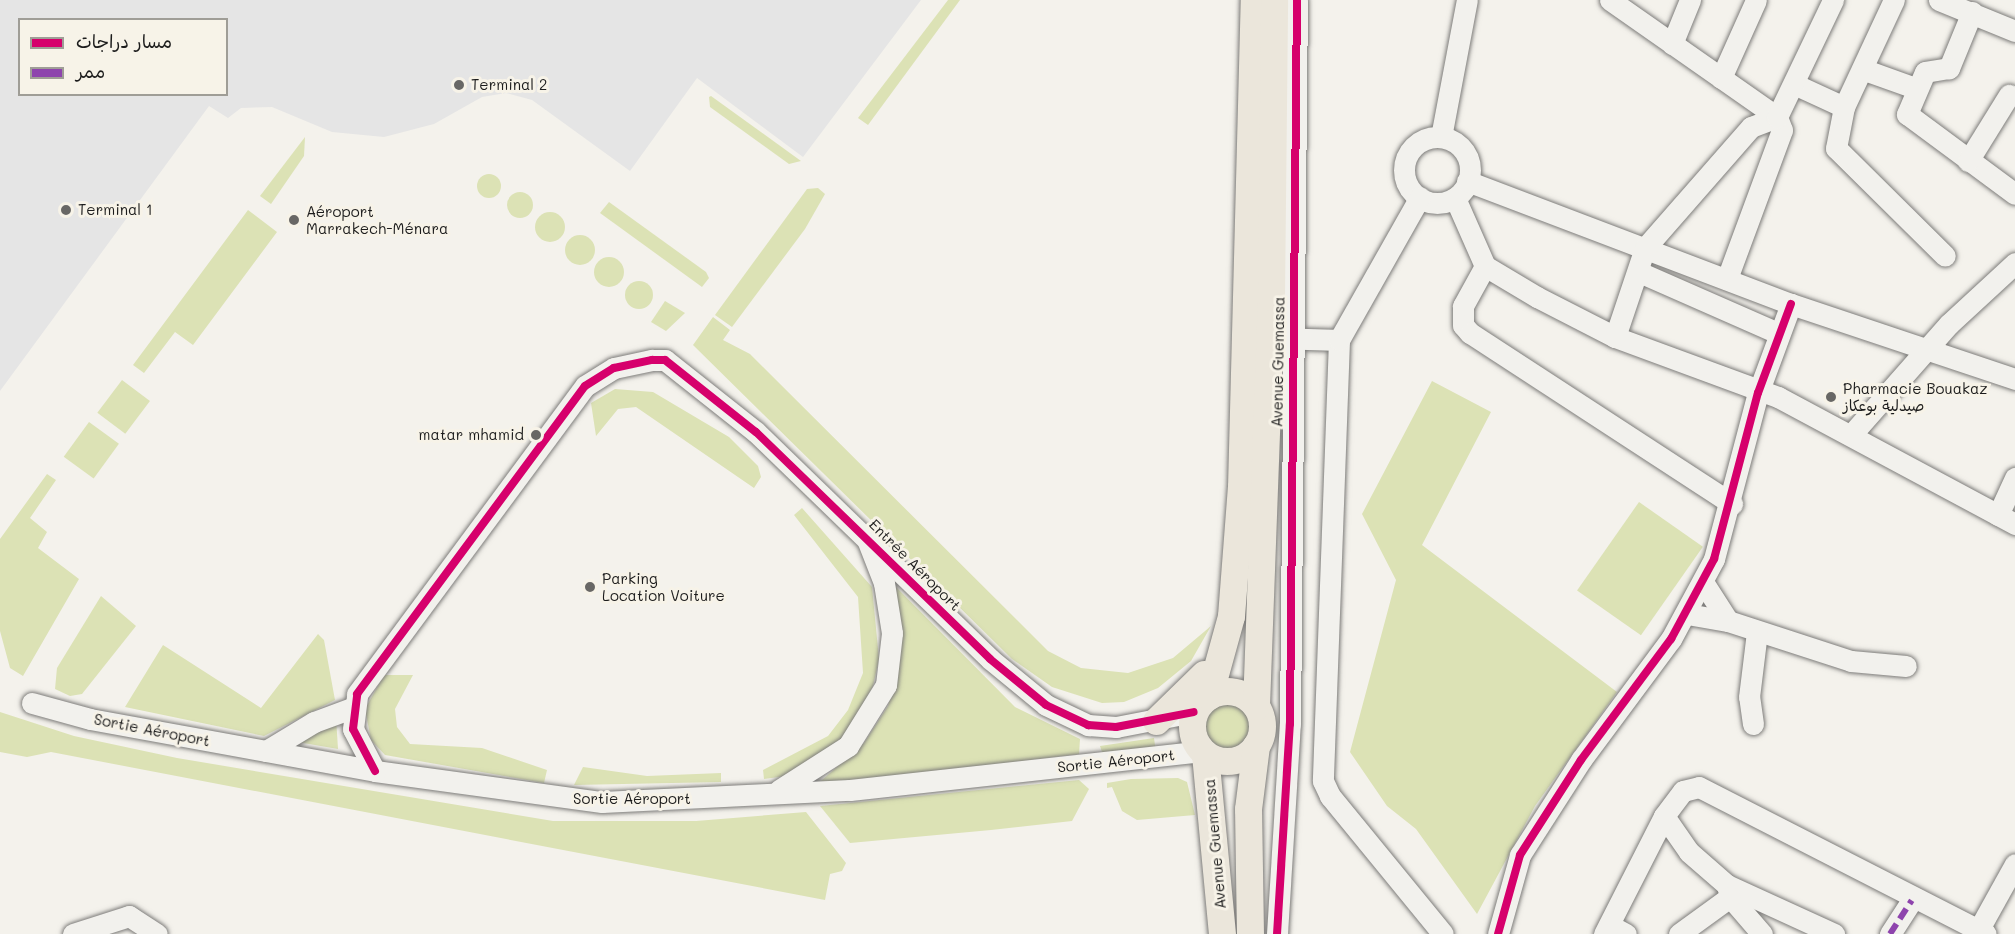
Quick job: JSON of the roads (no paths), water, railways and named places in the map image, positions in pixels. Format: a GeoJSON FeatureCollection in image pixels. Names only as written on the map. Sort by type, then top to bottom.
{"type":"FeatureCollection","features":[{"type":"Feature","properties":{"kind":"main road","name":"Avenue Guemassa"},"geometry":{"type":"LineString","coordinates":[[1202,704],[1226,645],[1269,338],[1254,0]]}},
{"type":"Feature","properties":{"kind":"main road","name":"Avenue Guemassa"},"geometry":{"type":"LineString","coordinates":[[1256,706],[1269,338],[1274,0]]}},
{"type":"Feature","properties":{"kind":"main road"},"geometry":{"type":"LineString","coordinates":[[1156,721],[1226,645]]}},
{"type":"Feature","properties":{"kind":"main road"},"geometry":{"type":"LineString","coordinates":[[1237,692],[1256,706],[1262,726],[1256,746],[1232,761],[1204,752],[1193,735],[1202,704],[1237,692]]}},
{"type":"Feature","properties":{"kind":"main road","name":"Avenue Guemassa"},"geometry":{"type":"LineString","coordinates":[[1250,934],[1248,809],[1256,746]]}},
{"type":"Feature","properties":{"kind":"main road","name":"Avenue Guemassa"},"geometry":{"type":"LineString","coordinates":[[1204,752],[1222,934]]}},
{"type":"Feature","properties":{"kind":"street","name":"Avenue Guemassa"},"geometry":{"type":"LineString","coordinates":[[1277,934],[1290,724],[1269,338],[1297,0]]}},
{"type":"Feature","properties":{"kind":"street"},"geometry":{"type":"LineString","coordinates":[[1441,137],[1467,0]]}},
{"type":"Feature","properties":{"kind":"street"},"geometry":{"type":"LineString","coordinates":[[1610,0],[1777,117],[1782,130],[1779,143],[1727,279]]}},
{"type":"Feature","properties":{"kind":"street"},"geometry":{"type":"LineString","coordinates":[[1672,44],[1690,0]]}},
{"type":"Feature","properties":{"kind":"street"},"geometry":{"type":"LineString","coordinates":[[1721,78],[1756,0]]}},
{"type":"Feature","properties":{"kind":"street"},"geometry":{"type":"LineString","coordinates":[[1615,337],[1639,272],[1645,248],[1751,127],[1777,117],[1833,0]]}},
{"type":"Feature","properties":{"kind":"street"},"geometry":{"type":"LineString","coordinates":[[1894,0],[1844,107],[1836,148],[1945,256]]}},
{"type":"Feature","properties":{"kind":"street"},"geometry":{"type":"LineString","coordinates":[[1939,0],[2015,31]]}},
{"type":"Feature","properties":{"kind":"street"},"geometry":{"type":"LineString","coordinates":[[1972,12],[1949,68],[1927,70],[1915,88],[1908,115],[2015,194]]}},
{"type":"Feature","properties":{"kind":"street"},"geometry":{"type":"LineString","coordinates":[[1862,69],[1915,88]]}},
{"type":"Feature","properties":{"kind":"street"},"geometry":{"type":"LineString","coordinates":[[1794,84],[1844,107]]}},
{"type":"Feature","properties":{"kind":"street"},"geometry":{"type":"LineString","coordinates":[[1968,161],[2009,95]]}},
{"type":"Feature","properties":{"kind":"street"},"geometry":{"type":"LineString","coordinates":[[1441,137],[1467,157],[1467,181],[1455,198],[1434,202],[1420,197],[1406,182],[1404,163],[1422,140],[1441,137]]}},
{"type":"Feature","properties":{"kind":"street"},"geometry":{"type":"LineString","coordinates":[[1467,181],[1791,304],[2015,379]]}},
{"type":"Feature","properties":{"kind":"street"},"geometry":{"type":"LineString","coordinates":[[1420,197],[1339,340],[1321,770],[1330,796],[1443,934]]}},
{"type":"Feature","properties":{"kind":"street"},"geometry":{"type":"LineString","coordinates":[[1455,198],[1485,266],[1615,337],[1758,393],[1778,397],[2006,520],[2015,478]]}},
{"type":"Feature","properties":{"kind":"street"},"geometry":{"type":"LineString","coordinates":[[1485,266],[1463,306],[1463,325],[1470,333],[1732,504]]}},
{"type":"Feature","properties":{"kind":"street"},"geometry":{"type":"LineString","coordinates":[[1851,435],[1927,349],[2014,267]]}},
{"type":"Feature","properties":{"kind":"street"},"geometry":{"type":"LineString","coordinates":[[1639,272],[1778,333]]}},
{"type":"Feature","properties":{"kind":"street"},"geometry":{"type":"LineString","coordinates":[[1498,934],[1511,877],[1538,823],[1687,614],[1703,582],[1732,504],[1758,393],[1778,333],[1791,304]]}},
{"type":"Feature","properties":{"kind":"street"},"geometry":{"type":"LineString","coordinates":[[1269,338],[1339,340]]}},
{"type":"Feature","properties":{"kind":"street","name":"Entrée Aéroport"},"geometry":{"type":"LineString","coordinates":[[352,708],[357,694],[585,386],[608,370],[641,361],[665,360],[703,387],[865,533],[990,659],[1046,705],[1088,724],[1156,721],[1202,704]]}},
{"type":"Feature","properties":{"kind":"street"},"geometry":{"type":"LineString","coordinates":[[771,794],[818,770],[848,747],[886,685],[892,633],[888,600],[865,533]]}},
{"type":"Feature","properties":{"kind":"street"},"geometry":{"type":"LineString","coordinates":[[1703,582],[1728,621]]}},
{"type":"Feature","properties":{"kind":"street"},"geometry":{"type":"LineString","coordinates":[[1687,614],[1728,621],[1756,632],[1851,661],[1906,666]]}},
{"type":"Feature","properties":{"kind":"street"},"geometry":{"type":"LineString","coordinates":[[1754,724],[1749,697],[1756,632]]}},
{"type":"Feature","properties":{"kind":"street","name":"Sortie Aéroport"},"geometry":{"type":"LineString","coordinates":[[32,703],[375,771],[602,802],[771,794],[1204,752]]}},
{"type":"Feature","properties":{"kind":"street"},"geometry":{"type":"LineString","coordinates":[[266,751],[314,722],[352,708],[353,729],[375,771]]}},
{"type":"Feature","properties":{"kind":"street"},"geometry":{"type":"LineString","coordinates":[[1613,931],[1664,816],[1683,791],[1712,789],[1912,900],[1982,932],[2015,864]]}},
{"type":"Feature","properties":{"kind":"street"},"geometry":{"type":"LineString","coordinates":[[1664,816],[1689,852],[1729,891],[1762,934]]}},
{"type":"Feature","properties":{"kind":"street"},"geometry":{"type":"LineString","coordinates":[[1680,934],[1729,891]]}},
{"type":"Feature","properties":{"kind":"street"},"geometry":{"type":"LineString","coordinates":[[1729,891],[1834,934]]}},
{"type":"Feature","properties":{"kind":"street"},"geometry":{"type":"LineString","coordinates":[[1890,934],[1912,900]]}},
{"type":"Feature","properties":{"kind":"street"},"geometry":{"type":"LineString","coordinates":[[73,934],[129,916],[157,934]]}},
{"type":"Feature","properties":{"kind":"place","name":"Terminal 2"},"geometry":{"type":"Point","coordinates":[459,85]}},
{"type":"Feature","properties":{"kind":"place","name":"Terminal 1"},"geometry":{"type":"Point","coordinates":[66,210]}},
{"type":"Feature","properties":{"kind":"place","name":"Aéroport Marrakech-Ménara"},"geometry":{"type":"Point","coordinates":[294,220]}},
{"type":"Feature","properties":{"kind":"place","name":"Pharmacie Bouakaz صيدلية بوعكاز"},"geometry":{"type":"Point","coordinates":[1831,397]}},
{"type":"Feature","properties":{"kind":"place","name":"matar mhamid"},"geometry":{"type":"Point","coordinates":[536,435]}},
{"type":"Feature","properties":{"kind":"place","name":"Parking Location Voiture"},"geometry":{"type":"Point","coordinates":[590,587]}}]}
